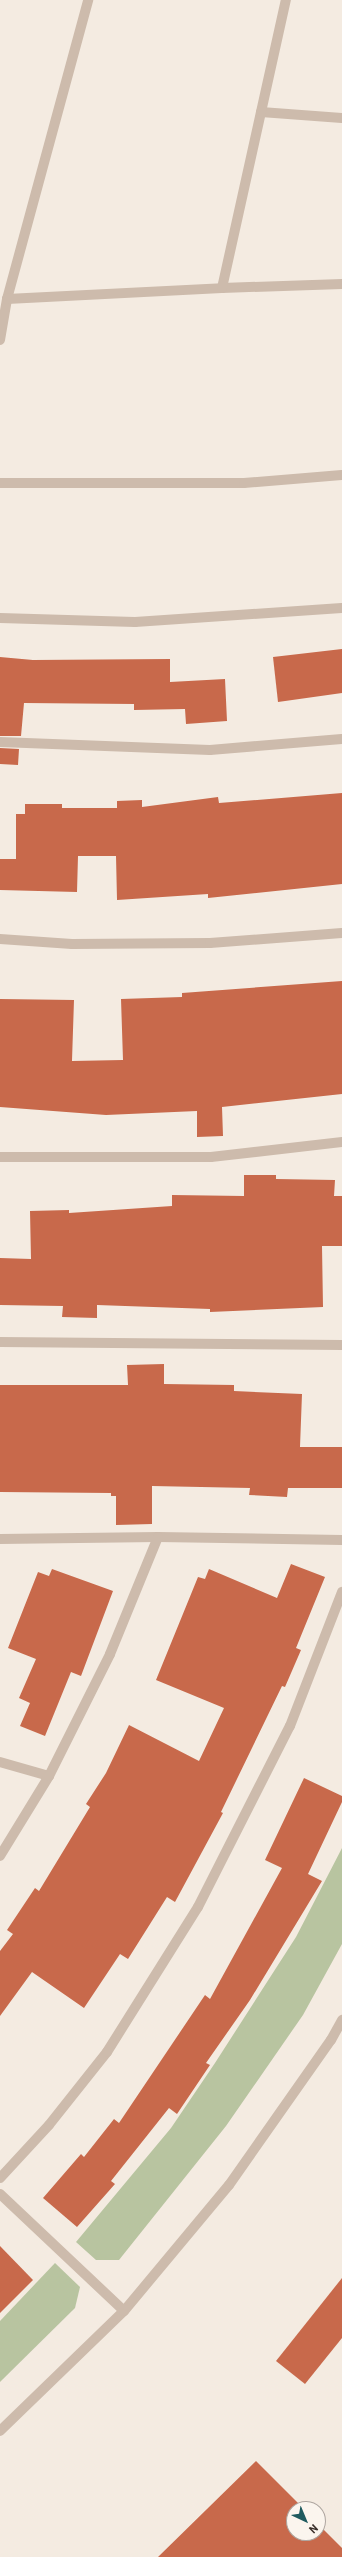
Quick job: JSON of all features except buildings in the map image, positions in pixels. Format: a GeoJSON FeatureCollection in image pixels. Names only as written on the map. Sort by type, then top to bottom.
{"type":"FeatureCollection","features":[{"type":"Feature","properties":{"kind":"street"},"geometry":{"type":"LineString","coordinates":[[0,340],[6,299],[88,0]]}},
{"type":"Feature","properties":{"kind":"street"},"geometry":{"type":"LineString","coordinates":[[222,288],[286,0]]}},
{"type":"Feature","properties":{"kind":"street"},"geometry":{"type":"LineString","coordinates":[[261,112],[342,118]]}},
{"type":"Feature","properties":{"kind":"street"},"geometry":{"type":"LineString","coordinates":[[6,299],[222,288],[342,284]]}},
{"type":"Feature","properties":{"kind":"street"},"geometry":{"type":"LineString","coordinates":[[0,483],[244,483],[342,474]]}},
{"type":"Feature","properties":{"kind":"street"},"geometry":{"type":"LineString","coordinates":[[0,618],[135,622],[342,608]]}},
{"type":"Feature","properties":{"kind":"street"},"geometry":{"type":"LineString","coordinates":[[0,742],[210,750],[342,739]]}},
{"type":"Feature","properties":{"kind":"street"},"geometry":{"type":"LineString","coordinates":[[0,939],[72,944],[210,943],[342,933]]}},
{"type":"Feature","properties":{"kind":"street"},"geometry":{"type":"LineString","coordinates":[[0,1157],[211,1157],[342,1142]]}},
{"type":"Feature","properties":{"kind":"street"},"geometry":{"type":"LineString","coordinates":[[0,1342],[342,1345]]}},
{"type":"Feature","properties":{"kind":"street"},"geometry":{"type":"LineString","coordinates":[[0,1856],[49,1776],[110,1654],[158,1537]]}},
{"type":"Feature","properties":{"kind":"street"},"geometry":{"type":"LineString","coordinates":[[0,1539],[158,1537],[342,1540]]}},
{"type":"Feature","properties":{"kind":"street"},"geometry":{"type":"LineString","coordinates":[[0,2178],[49,2125],[107,2052],[198,1907],[290,1726],[342,1592]]}},
{"type":"Feature","properties":{"kind":"street"},"geometry":{"type":"LineString","coordinates":[[0,1762],[49,1776]]}},
{"type":"Feature","properties":{"kind":"street"},"geometry":{"type":"LineString","coordinates":[[0,2431],[124,2311],[229,2184],[331,2040],[342,2020]]}},
{"type":"Feature","properties":{"kind":"street"},"geometry":{"type":"LineString","coordinates":[[0,2194],[124,2311]]}},
{"type":"Feature","properties":{"kind":"green space"},"geometry":{"type":"Polygon","coordinates":[[[342,1848],[342,1944],[303,2015],[226,2126],[119,2260],[96,2260],[76,2242],[171,2128],[215,2063],[296,1937],[342,1848]]]}},
{"type":"Feature","properties":{"kind":"green space"},"geometry":{"type":"Polygon","coordinates":[[[55,2263],[80,2287],[75,2308],[0,2382],[0,2321],[55,2263]]]}}]}
